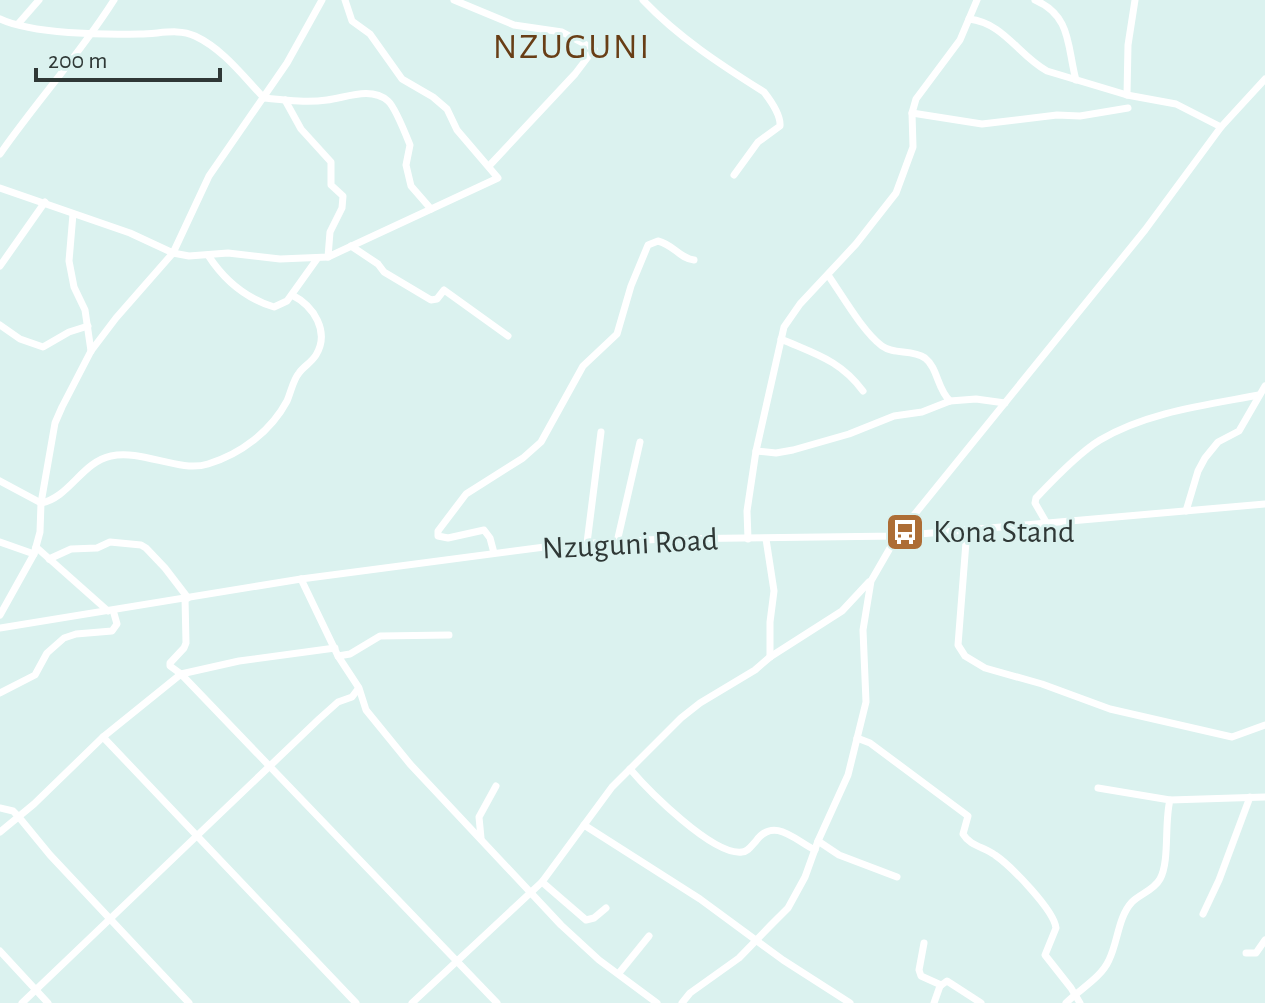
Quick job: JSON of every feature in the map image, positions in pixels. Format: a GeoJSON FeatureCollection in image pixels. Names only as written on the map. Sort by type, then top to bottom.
{"type":"FeatureCollection","features":[{"type":"Feature","properties":{"kind":"street"},"geometry":{"type":"LineString","coordinates":[[18,24],[39,0]]}},
{"type":"Feature","properties":{"kind":"street"},"geometry":{"type":"LineString","coordinates":[[0,154],[114,0]]}},
{"type":"Feature","properties":{"kind":"street"},"geometry":{"type":"LineString","coordinates":[[0,615],[35,550],[55,423],[91,351],[173,253],[209,176],[287,63],[322,0]]}},
{"type":"Feature","properties":{"kind":"street"},"geometry":{"type":"LineString","coordinates":[[0,188],[130,233],[173,253],[317,259],[328,257],[498,178],[457,130],[441,103],[402,79],[370,34],[350,19],[345,0]]}},
{"type":"Feature","properties":{"kind":"street"},"geometry":{"type":"LineString","coordinates":[[454,0],[514,25],[562,32],[594,49],[575,74],[489,166]]}},
{"type":"Feature","properties":{"kind":"street"},"geometry":{"type":"LineString","coordinates":[[643,0],[669,27],[764,92],[771,100],[781,121],[780,126],[758,142],[734,175]]}},
{"type":"Feature","properties":{"kind":"street"},"geometry":{"type":"LineString","coordinates":[[748,539],[747,511],[756,451],[788,319],[896,193],[913,147],[912,113],[916,99],[960,40],[977,0]]}},
{"type":"Feature","properties":{"kind":"street"},"geometry":{"type":"LineString","coordinates":[[1035,0],[1044,4],[1064,23],[1076,80]]}},
{"type":"Feature","properties":{"kind":"street"},"geometry":{"type":"LineString","coordinates":[[1127,95],[1128,45],[1135,0]]}},
{"type":"Feature","properties":{"kind":"street"},"geometry":{"type":"LineString","coordinates":[[969,19],[998,29],[1040,67],[1127,95],[1176,104],[1221,127]]}},
{"type":"Feature","properties":{"kind":"street"},"geometry":{"type":"LineString","coordinates":[[0,30],[3,20],[91,35],[172,32],[194,36],[217,50],[264,98],[325,101],[375,94],[389,101],[410,145],[406,165],[411,186],[431,209]]}},
{"type":"Feature","properties":{"kind":"street"},"geometry":{"type":"LineString","coordinates":[[412,1003],[542,882],[612,787],[700,703],[842,611],[871,581],[897,536],[1145,230],[1221,127],[1265,79]]}},
{"type":"Feature","properties":{"kind":"street"},"geometry":{"type":"LineString","coordinates":[[285,100],[301,129],[331,162],[331,185],[343,196],[342,208],[329,235],[328,257]]}},
{"type":"Feature","properties":{"kind":"street"},"geometry":{"type":"LineString","coordinates":[[912,113],[982,124],[1057,115],[1080,116],[1128,108]]}},
{"type":"Feature","properties":{"kind":"street"},"geometry":{"type":"LineString","coordinates":[[0,266],[45,202]]}},
{"type":"Feature","properties":{"kind":"street"},"geometry":{"type":"LineString","coordinates":[[73,214],[69,261],[88,326],[91,351]]}},
{"type":"Feature","properties":{"kind":"street"},"geometry":{"type":"LineString","coordinates":[[494,553],[484,530],[448,538],[438,536],[438,531],[466,494],[523,458],[541,442],[583,366],[617,334],[631,286],[648,245],[658,241],[669,244],[686,259],[694,260]]}},
{"type":"Feature","properties":{"kind":"street"},"geometry":{"type":"LineString","coordinates":[[351,246],[378,264],[384,272],[431,300],[437,299],[444,290],[508,336]]}},
{"type":"Feature","properties":{"kind":"street"},"geometry":{"type":"LineString","coordinates":[[208,255],[225,279],[271,306],[283,305],[317,259]]}},
{"type":"Feature","properties":{"kind":"street"},"geometry":{"type":"LineString","coordinates":[[828,275],[881,345],[926,359],[932,366],[939,387],[950,401]]}},
{"type":"Feature","properties":{"kind":"street"},"geometry":{"type":"LineString","coordinates":[[41,503],[58,496],[89,467],[110,456],[142,456],[200,466],[231,453],[263,433],[282,409],[296,376],[315,357],[321,342],[319,324],[311,309],[292,295]]}},
{"type":"Feature","properties":{"kind":"street"},"geometry":{"type":"LineString","coordinates":[[0,325],[20,339],[43,347],[69,332],[88,326]]}},
{"type":"Feature","properties":{"kind":"street"},"geometry":{"type":"LineString","coordinates":[[781,339],[838,365],[851,375],[863,391]]}},
{"type":"Feature","properties":{"kind":"street"},"geometry":{"type":"LineString","coordinates":[[1186,511],[1205,458],[1218,442],[1239,431],[1261,398],[1265,386]]}},
{"type":"Feature","properties":{"kind":"street"},"geometry":{"type":"LineString","coordinates":[[1046,522],[1035,503],[1036,498],[1098,441],[1139,423],[1185,409],[1261,398]]}},
{"type":"Feature","properties":{"kind":"street"},"geometry":{"type":"LineString","coordinates":[[756,451],[776,453],[793,450],[950,401],[976,399],[1005,403]]}},
{"type":"Feature","properties":{"kind":"street"},"geometry":{"type":"LineString","coordinates":[[587,543],[601,432]]}},
{"type":"Feature","properties":{"kind":"street"},"geometry":{"type":"LineString","coordinates":[[617,542],[640,442]]}},
{"type":"Feature","properties":{"kind":"street"},"geometry":{"type":"LineString","coordinates":[[0,481],[41,503]]}},
{"type":"Feature","properties":{"kind":"street","name":"Nzuguni Road"},"geometry":{"type":"LineString","coordinates":[[0,628],[301,579],[587,543],[897,536],[1265,504]]}},
{"type":"Feature","properties":{"kind":"street"},"geometry":{"type":"LineString","coordinates":[[967,529],[958,645],[965,656],[985,668],[1042,684],[1110,709],[1232,737],[1265,725]]}},
{"type":"Feature","properties":{"kind":"street"},"geometry":{"type":"LineString","coordinates":[[766,539],[773,583],[770,657]]}},
{"type":"Feature","properties":{"kind":"street"},"geometry":{"type":"LineString","coordinates":[[0,542],[35,550],[49,559],[110,611],[117,624],[112,631],[64,638],[47,653],[35,675],[0,693]]}},
{"type":"Feature","properties":{"kind":"street"},"geometry":{"type":"LineString","coordinates":[[49,559],[71,549],[97,548],[110,542],[146,548],[186,598],[186,643],[170,663],[173,670],[181,674],[497,1003]]}},
{"type":"Feature","properties":{"kind":"street"},"geometry":{"type":"LineString","coordinates":[[301,579],[336,652],[359,688],[366,710],[410,764],[561,925],[599,960],[657,1003]]}},
{"type":"Feature","properties":{"kind":"street"},"geometry":{"type":"LineString","coordinates":[[682,1003],[690,993],[739,958],[756,941],[788,908],[805,877],[846,780],[866,702],[863,630],[871,581]]}},
{"type":"Feature","properties":{"kind":"street"},"geometry":{"type":"LineString","coordinates":[[0,832],[34,804],[103,737],[181,674],[239,661],[336,652],[350,654],[380,636],[449,635]]}},
{"type":"Feature","properties":{"kind":"street"},"geometry":{"type":"LineString","coordinates":[[22,1003],[324,714],[338,702],[352,697],[359,688]]}},
{"type":"Feature","properties":{"kind":"street"},"geometry":{"type":"LineString","coordinates":[[103,737],[356,1003]]}},
{"type":"Feature","properties":{"kind":"street"},"geometry":{"type":"LineString","coordinates":[[857,738],[870,743],[968,816],[963,834],[967,841],[995,855],[1050,914],[1056,928],[1045,955],[1080,1003]]}},
{"type":"Feature","properties":{"kind":"street"},"geometry":{"type":"LineString","coordinates":[[630,769],[648,790],[696,832],[724,847],[741,853],[763,833],[772,830],[793,835],[815,850]]}},
{"type":"Feature","properties":{"kind":"street"},"geometry":{"type":"LineString","coordinates":[[482,840],[479,817],[496,786]]}},
{"type":"Feature","properties":{"kind":"street"},"geometry":{"type":"LineString","coordinates":[[1098,788],[1170,800],[1265,797]]}},
{"type":"Feature","properties":{"kind":"street"},"geometry":{"type":"LineString","coordinates":[[1203,914],[1250,797]]}},
{"type":"Feature","properties":{"kind":"street"},"geometry":{"type":"LineString","coordinates":[[1066,1003],[1103,970],[1131,903],[1160,880],[1165,864],[1165,829],[1170,800]]}},
{"type":"Feature","properties":{"kind":"street"},"geometry":{"type":"LineString","coordinates":[[0,808],[13,811],[18,816],[50,855],[189,1003]]}},
{"type":"Feature","properties":{"kind":"street"},"geometry":{"type":"LineString","coordinates":[[584,825],[700,899],[756,941],[850,1003]]}},
{"type":"Feature","properties":{"kind":"street"},"geometry":{"type":"LineString","coordinates":[[818,841],[839,855],[897,877]]}},
{"type":"Feature","properties":{"kind":"street"},"geometry":{"type":"LineString","coordinates":[[542,882],[586,920],[594,918],[606,908]]}},
{"type":"Feature","properties":{"kind":"street"},"geometry":{"type":"LineString","coordinates":[[619,973],[649,936]]}},
{"type":"Feature","properties":{"kind":"street"},"geometry":{"type":"LineString","coordinates":[[1246,953],[1256,953],[1265,940]]}},
{"type":"Feature","properties":{"kind":"street"},"geometry":{"type":"LineString","coordinates":[[924,943],[919,970],[921,976],[941,985]]}},
{"type":"Feature","properties":{"kind":"street"},"geometry":{"type":"LineString","coordinates":[[0,951],[48,1003]]}},
{"type":"Feature","properties":{"kind":"street"},"geometry":{"type":"LineString","coordinates":[[934,1003],[945,982],[951,982],[981,1003]]}},
{"type":"Feature","properties":{"kind":"place","name":"Kona Stand"},"geometry":{"type":"Point","coordinates":[905,532]}},
{"type":"Feature","properties":{"kind":"district","name":"NZUGUNI"},"geometry":{"type":"Point","coordinates":[572,47]}}]}
